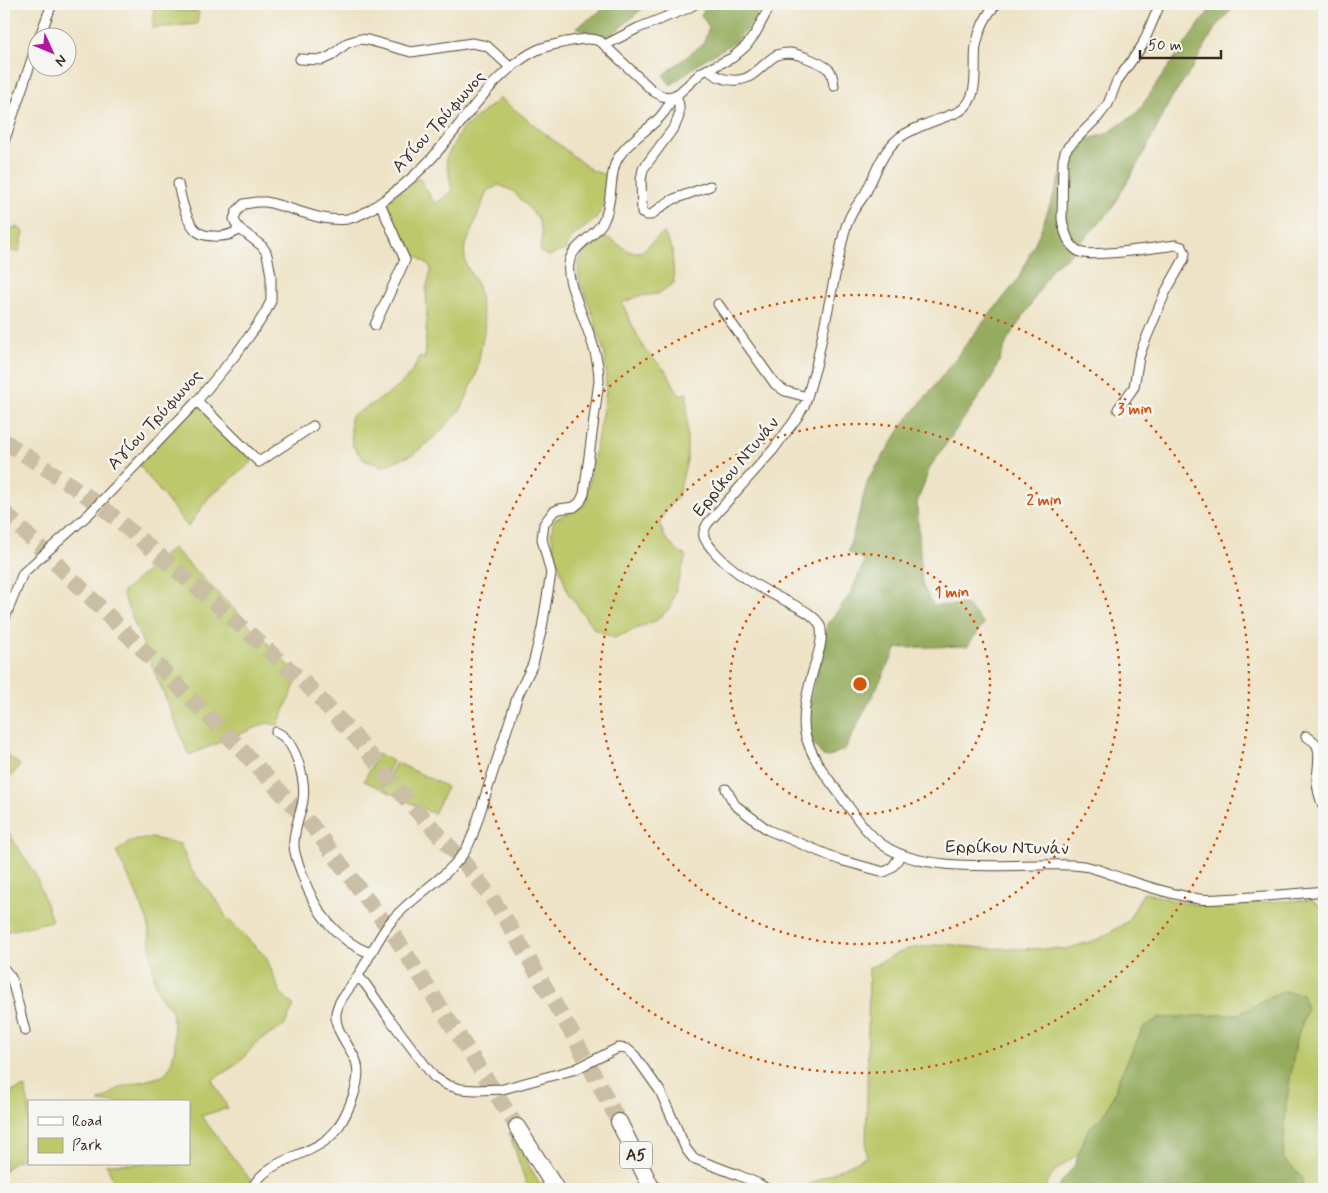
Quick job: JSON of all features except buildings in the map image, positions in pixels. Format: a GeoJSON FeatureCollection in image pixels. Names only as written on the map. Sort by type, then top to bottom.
{"type":"FeatureCollection","features":[{"type":"Feature","properties":{"kind":"highway","name":"Α5"},"geometry":{"type":"LineString","coordinates":[[619,1122],[652,1189]]}},
{"type":"Feature","properties":{"kind":"highway"},"geometry":{"type":"LineString","coordinates":[[517,1127],[556,1189]]}},
{"type":"Feature","properties":{"kind":"street"},"geometry":{"type":"LineString","coordinates":[[43,28],[52,4]]}},
{"type":"Feature","properties":{"kind":"street"},"geometry":{"type":"LineString","coordinates":[[674,96],[667,98],[653,92],[605,45],[638,28],[695,4]]}},
{"type":"Feature","properties":{"kind":"street"},"geometry":{"type":"LineString","coordinates":[[252,1189],[260,1177],[268,1170],[326,1140],[336,1130],[344,1117],[354,1092],[358,1068],[356,1060],[338,1028],[336,1010],[358,976],[380,936],[394,918],[443,876],[468,846],[518,695],[533,664],[542,628],[551,573],[542,539],[544,524],[553,512],[574,507],[580,502],[584,494],[599,381],[598,361],[573,288],[569,270],[569,262],[572,255],[603,223],[609,206],[614,166],[619,156],[639,134],[666,112],[674,96],[708,68],[732,58],[746,46],[755,34],[771,4]]}},
{"type":"Feature","properties":{"kind":"street","name":"Ερρίκου Ντυνάν"},"geometry":{"type":"LineString","coordinates":[[996,4],[987,16],[978,38],[974,88],[964,108],[913,130],[892,144],[847,223],[836,264],[816,366],[807,397],[798,416],[780,442],[704,528],[703,535],[719,558],[733,570],[765,590],[807,612],[820,626],[821,642],[805,709],[804,725],[808,743],[830,780],[862,824],[873,837],[884,845],[901,854],[932,862],[966,865],[1066,864],[1084,866],[1150,887],[1201,900],[1324,891]]}},
{"type":"Feature","properties":{"kind":"street"},"geometry":{"type":"LineString","coordinates":[[1118,409],[1134,387],[1139,356],[1165,293],[1183,262],[1185,251],[1182,246],[1176,245],[1096,254],[1079,252],[1070,243],[1063,226],[1063,160],[1068,146],[1098,117],[1108,104],[1117,81],[1142,46],[1160,4]]}},
{"type":"Feature","properties":{"kind":"street"},"geometry":{"type":"LineString","coordinates":[[300,59],[322,60],[331,56],[347,43],[360,39],[411,52],[472,43],[487,46],[511,68]]}},
{"type":"Feature","properties":{"kind":"street","name":"Αγίου Τρύφωνος"},"geometry":{"type":"LineString","coordinates":[[4,620],[23,573],[89,514],[197,400],[249,338],[265,313],[271,300],[271,276],[266,252],[261,245],[240,229],[234,221],[235,213],[244,204],[262,202],[276,204],[322,218],[346,219],[359,216],[397,190],[427,163],[486,93],[511,68],[536,51],[557,44],[593,39],[605,45]]}},
{"type":"Feature","properties":{"kind":"street"},"geometry":{"type":"LineString","coordinates":[[708,68],[715,75],[729,80],[739,80],[753,75],[775,56],[791,53],[828,68],[832,73],[834,86]]}},
{"type":"Feature","properties":{"kind":"street"},"geometry":{"type":"LineString","coordinates":[[4,141],[28,70]]}},
{"type":"Feature","properties":{"kind":"street"},"geometry":{"type":"LineString","coordinates":[[674,96],[680,104],[680,116],[675,126],[643,169],[641,180],[642,213],[652,215],[674,199],[710,186]]}},
{"type":"Feature","properties":{"kind":"street"},"geometry":{"type":"LineString","coordinates":[[178,184],[188,216],[198,232],[221,236],[229,235],[240,229]]}},
{"type":"Feature","properties":{"kind":"street"},"geometry":{"type":"LineString","coordinates":[[375,325],[405,260],[380,203]]}},
{"type":"Feature","properties":{"kind":"street"},"geometry":{"type":"LineString","coordinates":[[718,304],[775,384],[785,391],[807,397]]}},
{"type":"Feature","properties":{"kind":"street"},"geometry":{"type":"LineString","coordinates":[[197,400],[259,462],[313,426]]}},
{"type":"Feature","properties":{"kind":"street"},"geometry":{"type":"LineString","coordinates":[[276,732],[283,736],[292,746],[302,781],[303,799],[294,842],[295,855],[306,885],[316,907],[332,927],[350,943],[370,953]]}},
{"type":"Feature","properties":{"kind":"street"},"geometry":{"type":"LineString","coordinates":[[1306,736],[1317,745],[1319,759],[1317,789],[1324,808]]}},
{"type":"Feature","properties":{"kind":"street"},"geometry":{"type":"LineString","coordinates":[[726,789],[735,805],[768,830],[840,860],[884,872],[890,870],[896,864],[901,854]]}},
{"type":"Feature","properties":{"kind":"street"},"geometry":{"type":"LineString","coordinates":[[4,969],[12,980],[25,1031]]}},
{"type":"Feature","properties":{"kind":"street"},"geometry":{"type":"LineString","coordinates":[[358,976],[366,984],[389,1018],[434,1077],[447,1085],[461,1089],[503,1089],[576,1069],[618,1048],[627,1048],[636,1056],[660,1091],[686,1149],[693,1158],[745,1178],[767,1189]]}},
{"type":"Feature","properties":{"kind":"green space"},"geometry":{"type":"Polygon","coordinates":[[[154,4],[175,4],[174,10],[199,12],[197,24],[153,28],[154,4]]]}},
{"type":"Feature","properties":{"kind":"green space"},"geometry":{"type":"Polygon","coordinates":[[[611,4],[648,4],[609,37],[585,32],[577,27],[611,4]]]}},
{"type":"Feature","properties":{"kind":"green space"},"geometry":{"type":"Polygon","coordinates":[[[708,4],[762,4],[753,22],[734,43],[705,59],[671,85],[663,75],[703,44],[709,27],[701,15],[708,4]]]}},
{"type":"Feature","properties":{"kind":"green space"},"geometry":{"type":"Polygon","coordinates":[[[1214,4],[1236,4],[1214,30],[1192,69],[1172,97],[1146,149],[1111,210],[1067,257],[1052,268],[1008,339],[992,378],[930,467],[917,503],[922,584],[933,606],[965,604],[984,623],[968,646],[897,648],[845,749],[828,757],[823,756],[813,744],[808,730],[810,701],[827,624],[850,595],[865,560],[848,552],[868,480],[904,423],[1017,281],[1040,232],[1067,159],[1073,150],[1085,140],[1106,134],[1137,113],[1214,4]]]}},
{"type":"Feature","properties":{"kind":"green space"},"geometry":{"type":"Polygon","coordinates":[[[500,98],[591,170],[609,176],[607,200],[596,219],[573,236],[565,250],[548,256],[540,251],[542,235],[538,218],[513,191],[499,185],[487,191],[464,250],[466,265],[478,286],[485,327],[476,375],[462,408],[439,433],[414,454],[382,466],[364,460],[352,445],[350,417],[400,385],[408,377],[419,357],[425,358],[426,290],[431,270],[429,265],[408,250],[385,203],[419,177],[435,204],[452,191],[446,158],[461,130],[500,98]]]}},
{"type":"Feature","properties":{"kind":"green space"},"geometry":{"type":"Polygon","coordinates":[[[18,227],[24,232],[19,252],[10,251],[5,241],[6,230],[18,227]]]}},
{"type":"Feature","properties":{"kind":"green space"},"geometry":{"type":"Polygon","coordinates":[[[664,233],[672,249],[674,283],[658,294],[639,296],[622,303],[644,349],[667,372],[679,395],[687,393],[687,460],[678,496],[665,512],[660,524],[664,536],[677,551],[686,556],[670,608],[657,620],[614,638],[594,629],[568,593],[556,557],[551,533],[554,520],[585,505],[606,392],[605,355],[579,278],[578,264],[583,254],[602,234],[630,252],[641,252],[664,233]]]}},
{"type":"Feature","properties":{"kind":"green space"},"geometry":{"type":"Polygon","coordinates":[[[198,404],[251,457],[252,462],[209,497],[188,527],[139,465],[198,404]]]}},
{"type":"Feature","properties":{"kind":"green space"},"geometry":{"type":"Polygon","coordinates":[[[173,548],[299,675],[278,725],[267,723],[189,755],[122,593],[173,548]]]}},
{"type":"Feature","properties":{"kind":"green space"},"geometry":{"type":"Polygon","coordinates":[[[4,753],[20,765],[4,785],[4,753]]]}},
{"type":"Feature","properties":{"kind":"green space"},"geometry":{"type":"Polygon","coordinates":[[[377,754],[393,761],[380,788],[364,781],[377,754]]]}},
{"type":"Feature","properties":{"kind":"green space"},"geometry":{"type":"Polygon","coordinates":[[[396,762],[447,787],[434,814],[382,789],[396,762]]]}},
{"type":"Feature","properties":{"kind":"green space"},"geometry":{"type":"Polygon","coordinates":[[[4,825],[36,876],[52,921],[4,932],[4,825]]]}},
{"type":"Feature","properties":{"kind":"green space"},"geometry":{"type":"Polygon","coordinates":[[[152,838],[180,844],[191,870],[218,902],[226,917],[266,957],[280,992],[294,1006],[284,1026],[257,1042],[239,1063],[212,1080],[228,1108],[201,1116],[252,1182],[250,1189],[117,1189],[107,1166],[190,1166],[190,1100],[101,1100],[121,1087],[163,1076],[171,1066],[175,1046],[172,1010],[160,997],[154,979],[148,922],[116,852],[131,841],[152,838]]]}},
{"type":"Feature","properties":{"kind":"green space"},"geometry":{"type":"Polygon","coordinates":[[[1144,892],[1178,902],[1198,905],[1311,900],[1324,910],[1324,1189],[1303,1189],[1302,1177],[1283,1159],[1286,1105],[1296,1040],[1307,1010],[1283,991],[1239,1014],[1159,1018],[1143,1028],[1118,1080],[1105,1114],[1088,1129],[1079,1153],[1054,1172],[1044,1189],[803,1189],[809,1184],[866,1157],[869,968],[907,949],[943,944],[981,948],[1067,949],[1101,938],[1128,921],[1144,892]]]}},
{"type":"Feature","properties":{"kind":"green space"},"geometry":{"type":"Polygon","coordinates":[[[1283,991],[1302,994],[1307,1010],[1296,1040],[1286,1105],[1283,1158],[1302,1177],[1303,1189],[1056,1189],[1074,1166],[1088,1129],[1105,1114],[1143,1028],[1159,1018],[1239,1014],[1283,991]]]}},
{"type":"Feature","properties":{"kind":"green space"},"geometry":{"type":"Polygon","coordinates":[[[25,1087],[28,1102],[28,1156],[12,1163],[4,1172],[4,1094],[25,1087]]]}},
{"type":"Feature","properties":{"kind":"green space"},"geometry":{"type":"Polygon","coordinates":[[[509,1132],[543,1189],[528,1189],[509,1132]]]}},
{"type":"Feature","properties":{"kind":"tunnel"},"geometry":{"type":"LineString","coordinates":[[4,441],[83,493],[108,512],[206,595],[307,685],[360,742],[406,799],[462,860],[488,893],[506,920],[574,1037],[619,1122]]}},
{"type":"Feature","properties":{"kind":"tunnel"},"geometry":{"type":"LineString","coordinates":[[4,512],[236,744],[313,827],[396,938],[517,1127]]}}]}
